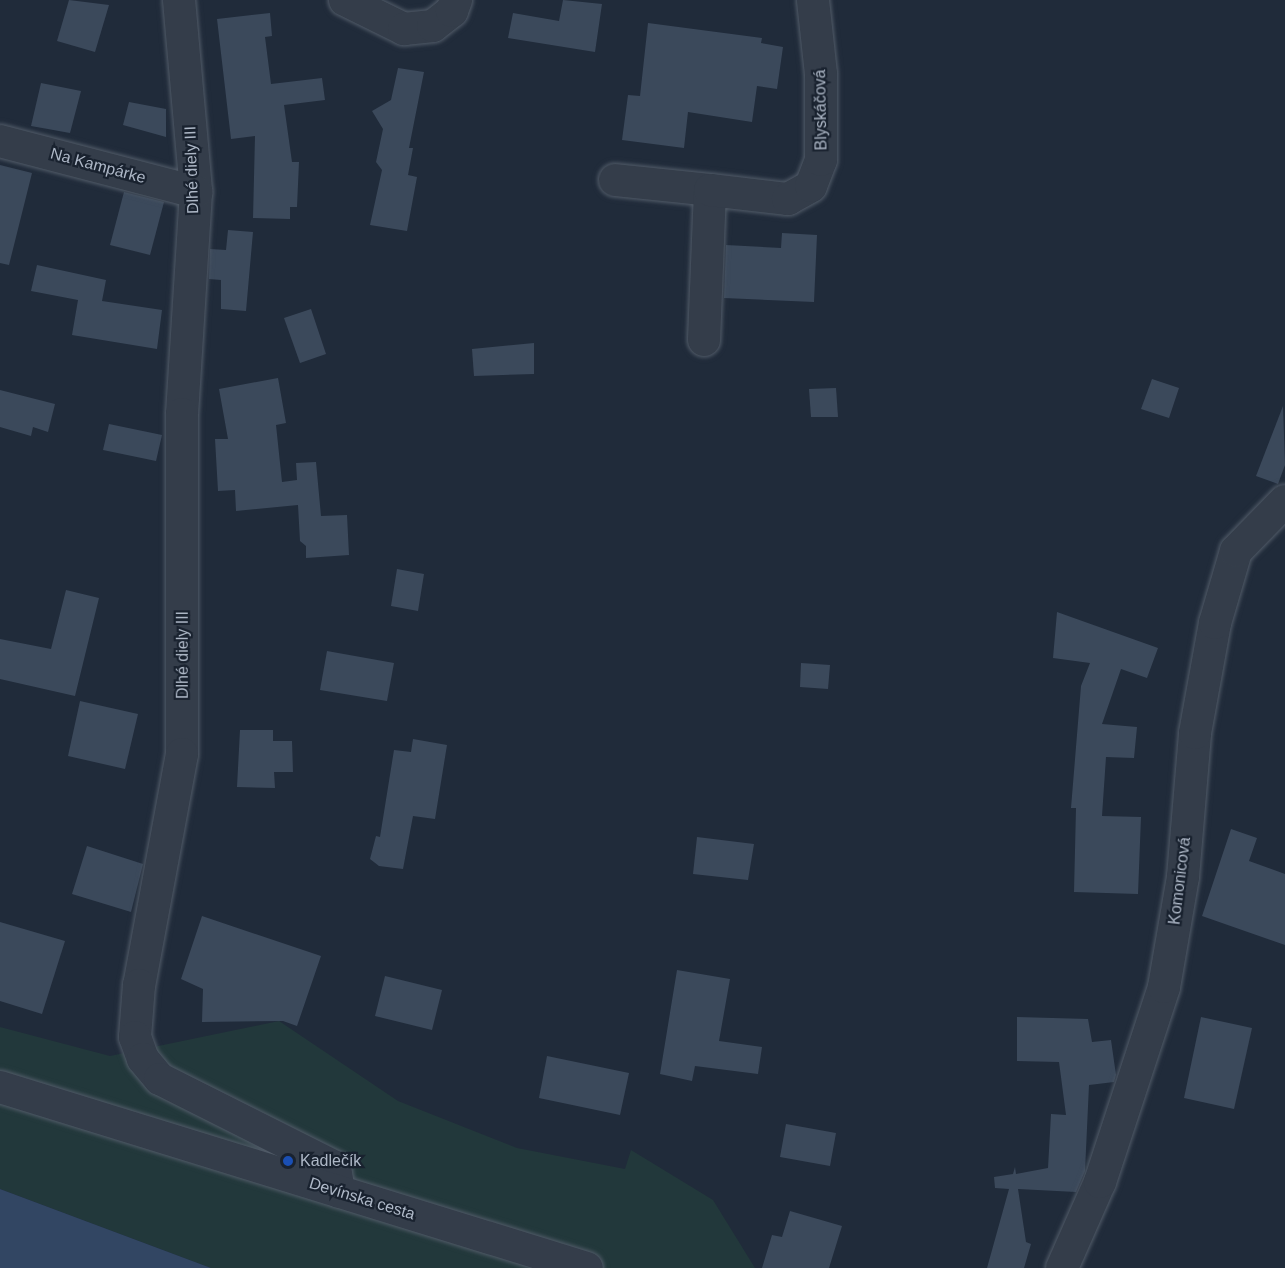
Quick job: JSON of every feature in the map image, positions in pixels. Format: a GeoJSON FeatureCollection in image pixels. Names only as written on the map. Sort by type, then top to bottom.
{"type":"FeatureCollection","features":[{"type":"Feature","properties":{"kind":"street","name":"Dlhé diely III"},"geometry":{"type":"LineString","coordinates":[[179,0],[196,192],[182,414],[182,754],[139,986],[135,1037],[143,1059],[160,1078],[335,1167],[339,1192]]}},
{"type":"Feature","properties":{"kind":"street"},"geometry":{"type":"LineString","coordinates":[[345,0],[404,29],[433,26],[452,11],[456,0]]}},
{"type":"Feature","properties":{"kind":"street","name":"Blyskáčová"},"geometry":{"type":"LineString","coordinates":[[615,180],[788,199],[811,186],[821,160],[821,74],[813,0]]}},
{"type":"Feature","properties":{"kind":"street","name":"Na Kampárke"},"geometry":{"type":"LineString","coordinates":[[0,141],[196,192]]}},
{"type":"Feature","properties":{"kind":"street"},"geometry":{"type":"LineString","coordinates":[[704,340],[710,190]]}},
{"type":"Feature","properties":{"kind":"street","name":"Komonicová"},"geometry":{"type":"LineString","coordinates":[[1062,1268],[1100,1182],[1164,987],[1183,877],[1195,733],[1215,623],[1236,551],[1285,501]]}},
{"type":"Feature","properties":{"kind":"street","name":"Devínska cesta"},"geometry":{"type":"LineString","coordinates":[[0,1088],[587,1268]]}},
{"type":"Feature","properties":{"kind":"green space"},"geometry":{"type":"Polygon","coordinates":[[[279,1021],[398,1101],[517,1148],[625,1169],[631,1150],[713,1200],[755,1268],[211,1268],[0,1189],[0,1027],[110,1056],[279,1021]]]}},
{"type":"Feature","properties":{"kind":"water"},"geometry":{"type":"Polygon","coordinates":[[[0,1189],[211,1268],[0,1268],[0,1189]]]}},
{"type":"Feature","properties":{"kind":"building"},"geometry":{"type":"Polygon","coordinates":[[[69,0],[109,5],[95,52],[57,41],[69,0]]]}},
{"type":"Feature","properties":{"kind":"building"},"geometry":{"type":"Polygon","coordinates":[[[563,0],[602,4],[595,52],[508,38],[513,13],[559,21],[563,0]]]}},
{"type":"Feature","properties":{"kind":"building"},"geometry":{"type":"Polygon","coordinates":[[[270,13],[272,36],[265,37],[271,84],[322,78],[325,100],[284,105],[292,162],[299,162],[297,207],[290,207],[290,219],[253,218],[255,136],[231,139],[217,19],[270,13]]]}},
{"type":"Feature","properties":{"kind":"building"},"geometry":{"type":"Polygon","coordinates":[[[648,23],[762,38],[761,43],[783,47],[777,89],[757,86],[752,122],[688,112],[684,148],[622,140],[628,95],[640,96],[648,23]]]}},
{"type":"Feature","properties":{"kind":"building"},"geometry":{"type":"Polygon","coordinates":[[[398,68],[424,72],[409,148],[413,148],[408,175],[417,177],[407,231],[370,225],[382,170],[376,162],[383,129],[372,111],[391,100],[398,68]]]}},
{"type":"Feature","properties":{"kind":"building"},"geometry":{"type":"Polygon","coordinates":[[[41,83],[81,91],[70,133],[31,126],[41,83]]]}},
{"type":"Feature","properties":{"kind":"building"},"geometry":{"type":"Polygon","coordinates":[[[129,102],[166,109],[166,137],[123,125],[129,102]]]}},
{"type":"Feature","properties":{"kind":"building"},"geometry":{"type":"Polygon","coordinates":[[[0,165],[32,173],[9,265],[0,263],[0,165]]]}},
{"type":"Feature","properties":{"kind":"building"},"geometry":{"type":"Polygon","coordinates":[[[124,192],[164,202],[150,255],[110,245],[124,192]]]}},
{"type":"Feature","properties":{"kind":"building"},"geometry":{"type":"Polygon","coordinates":[[[228,230],[253,232],[246,311],[221,309],[221,280],[209,279],[210,249],[226,250],[228,230]]]}},
{"type":"Feature","properties":{"kind":"building"},"geometry":{"type":"Polygon","coordinates":[[[782,233],[817,235],[814,302],[724,298],[726,245],[781,248],[782,233]]]}},
{"type":"Feature","properties":{"kind":"building"},"geometry":{"type":"Polygon","coordinates":[[[37,265],[106,280],[102,301],[162,310],[157,349],[72,335],[78,300],[31,291],[37,265]]]}},
{"type":"Feature","properties":{"kind":"building"},"geometry":{"type":"Polygon","coordinates":[[[311,309],[326,354],[300,363],[284,318],[311,309]]]}},
{"type":"Feature","properties":{"kind":"building"},"geometry":{"type":"Polygon","coordinates":[[[534,343],[534,374],[474,376],[472,349],[534,343]]]}},
{"type":"Feature","properties":{"kind":"building"},"geometry":{"type":"Polygon","coordinates":[[[278,378],[286,423],[276,425],[282,482],[297,480],[296,463],[316,462],[321,516],[347,515],[349,555],[306,558],[306,546],[300,541],[298,505],[236,511],[235,490],[218,491],[215,439],[228,439],[219,389],[278,378]]]}},
{"type":"Feature","properties":{"kind":"building"},"geometry":{"type":"Polygon","coordinates":[[[1152,379],[1179,388],[1169,418],[1141,409],[1152,379]]]}},
{"type":"Feature","properties":{"kind":"building"},"geometry":{"type":"Polygon","coordinates":[[[836,388],[838,417],[811,417],[809,389],[836,388]]]}},
{"type":"Feature","properties":{"kind":"building"},"geometry":{"type":"Polygon","coordinates":[[[0,390],[55,404],[48,432],[33,427],[31,436],[0,427],[0,390]]]}},
{"type":"Feature","properties":{"kind":"building"},"geometry":{"type":"Polygon","coordinates":[[[1283,406],[1285,465],[1278,484],[1256,476],[1283,406]]]}},
{"type":"Feature","properties":{"kind":"building"},"geometry":{"type":"Polygon","coordinates":[[[109,424],[162,435],[156,461],[103,450],[109,424]]]}},
{"type":"Feature","properties":{"kind":"building"},"geometry":{"type":"Polygon","coordinates":[[[397,569],[424,574],[418,611],[391,606],[397,569]]]}},
{"type":"Feature","properties":{"kind":"building"},"geometry":{"type":"Polygon","coordinates":[[[66,590],[99,598],[75,696],[0,679],[0,639],[51,649],[66,590]]]}},
{"type":"Feature","properties":{"kind":"building"},"geometry":{"type":"Polygon","coordinates":[[[1057,612],[1158,648],[1147,678],[1121,669],[1102,724],[1137,727],[1134,758],[1106,757],[1102,816],[1141,817],[1138,894],[1074,892],[1076,808],[1071,808],[1081,686],[1090,663],[1053,658],[1057,612]]]}},
{"type":"Feature","properties":{"kind":"building"},"geometry":{"type":"Polygon","coordinates":[[[327,651],[394,663],[387,701],[320,690],[327,651]]]}},
{"type":"Feature","properties":{"kind":"building"},"geometry":{"type":"Polygon","coordinates":[[[801,663],[830,665],[828,689],[800,687],[801,663]]]}},
{"type":"Feature","properties":{"kind":"building"},"geometry":{"type":"Polygon","coordinates":[[[80,701],[138,714],[125,769],[68,756],[80,701]]]}},
{"type":"Feature","properties":{"kind":"building"},"geometry":{"type":"Polygon","coordinates":[[[240,730],[273,730],[273,741],[292,741],[293,772],[274,772],[275,788],[237,787],[240,730]]]}},
{"type":"Feature","properties":{"kind":"building"},"geometry":{"type":"Polygon","coordinates":[[[413,739],[447,745],[435,819],[413,816],[403,869],[379,866],[370,859],[376,836],[380,837],[394,750],[411,752],[413,739]]]}},
{"type":"Feature","properties":{"kind":"building"},"geometry":{"type":"Polygon","coordinates":[[[1231,829],[1257,838],[1249,861],[1285,874],[1285,945],[1202,916],[1231,829]]]}},
{"type":"Feature","properties":{"kind":"building"},"geometry":{"type":"Polygon","coordinates":[[[697,837],[754,844],[748,880],[693,874],[697,837]]]}},
{"type":"Feature","properties":{"kind":"building"},"geometry":{"type":"Polygon","coordinates":[[[87,846],[143,864],[131,912],[72,894],[87,846]]]}},
{"type":"Feature","properties":{"kind":"building"},"geometry":{"type":"Polygon","coordinates":[[[202,916],[321,956],[297,1026],[283,1021],[202,1022],[203,989],[181,979],[202,916]]]}},
{"type":"Feature","properties":{"kind":"building"},"geometry":{"type":"Polygon","coordinates":[[[0,922],[65,941],[42,1014],[0,1001],[0,922]]]}},
{"type":"Feature","properties":{"kind":"building"},"geometry":{"type":"Polygon","coordinates":[[[677,970],[730,979],[719,1041],[762,1047],[758,1074],[695,1066],[692,1081],[660,1074],[677,970]]]}},
{"type":"Feature","properties":{"kind":"building"},"geometry":{"type":"Polygon","coordinates":[[[385,976],[442,990],[432,1030],[375,1016],[385,976]]]}},
{"type":"Feature","properties":{"kind":"building"},"geometry":{"type":"Polygon","coordinates":[[[1017,1017],[1088,1019],[1092,1042],[1111,1040],[1116,1075],[1114,1082],[1089,1085],[1085,1171],[1076,1192],[1018,1189],[1026,1242],[1031,1244],[1024,1268],[987,1268],[1009,1189],[995,1188],[994,1177],[1013,1174],[1015,1167],[1016,1174],[1048,1168],[1051,1114],[1066,1115],[1059,1062],[1017,1061],[1017,1017]]]}},
{"type":"Feature","properties":{"kind":"building"},"geometry":{"type":"Polygon","coordinates":[[[1201,1017],[1252,1028],[1234,1109],[1184,1098],[1201,1017]]]}},
{"type":"Feature","properties":{"kind":"building"},"geometry":{"type":"Polygon","coordinates":[[[547,1056],[629,1073],[620,1115],[539,1098],[547,1056]]]}},
{"type":"Feature","properties":{"kind":"building"},"geometry":{"type":"Polygon","coordinates":[[[786,1124],[836,1133],[830,1166],[780,1157],[786,1124]]]}},
{"type":"Feature","properties":{"kind":"building"},"geometry":{"type":"Polygon","coordinates":[[[790,1211],[842,1226],[829,1268],[762,1268],[772,1235],[782,1237],[790,1211]]]}},
{"type":"Feature","properties":{"kind":"place","name":"Kadlečík"},"geometry":{"type":"Point","coordinates":[288,1161]}}]}
